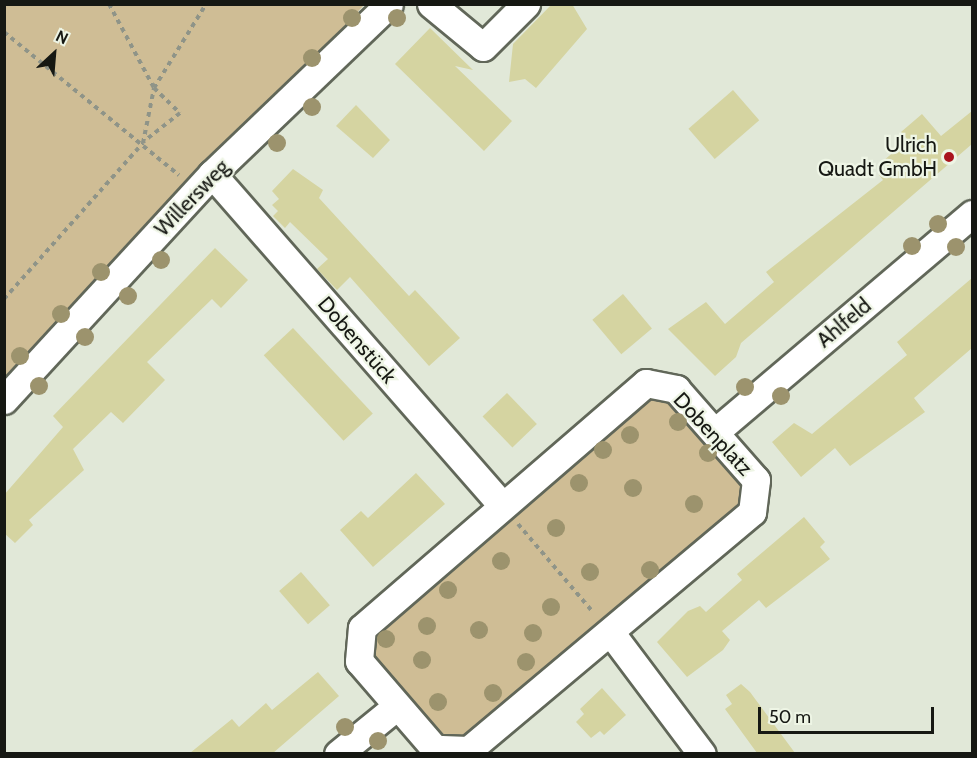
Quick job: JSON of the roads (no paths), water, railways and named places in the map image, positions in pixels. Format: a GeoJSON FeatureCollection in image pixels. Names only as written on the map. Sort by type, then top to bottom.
{"type":"FeatureCollection","features":[{"type":"Feature","properties":{"kind":"street","name":"Willersweg"},"geometry":{"type":"LineString","coordinates":[[4,400],[213,174],[389,4]]}},
{"type":"Feature","properties":{"kind":"street"},"geometry":{"type":"LineString","coordinates":[[431,4],[483,47],[526,4]]}},
{"type":"Feature","properties":{"kind":"street","name":"Dobenstück"},"geometry":{"type":"LineString","coordinates":[[213,174],[502,506]]}},
{"type":"Feature","properties":{"kind":"street","name":"Ahlfeld"},"geometry":{"type":"LineString","coordinates":[[715,432],[972,214]]}},
{"type":"Feature","properties":{"kind":"street","name":"Dobenplatz"},"geometry":{"type":"LineString","coordinates":[[646,383],[676,389],[715,432],[756,480],[752,512],[611,633],[468,750],[435,749],[359,660],[362,628],[646,383]]}},
{"type":"Feature","properties":{"kind":"street"},"geometry":{"type":"LineString","coordinates":[[611,633],[702,753]]}},
{"type":"Feature","properties":{"kind":"street"},"geometry":{"type":"LineString","coordinates":[[338,753],[397,706]]}},
{"type":"Feature","properties":{"kind":"place","name":"Ulrich Quadt GmbH"},"geometry":{"type":"Point","coordinates":[949,157]}}]}
